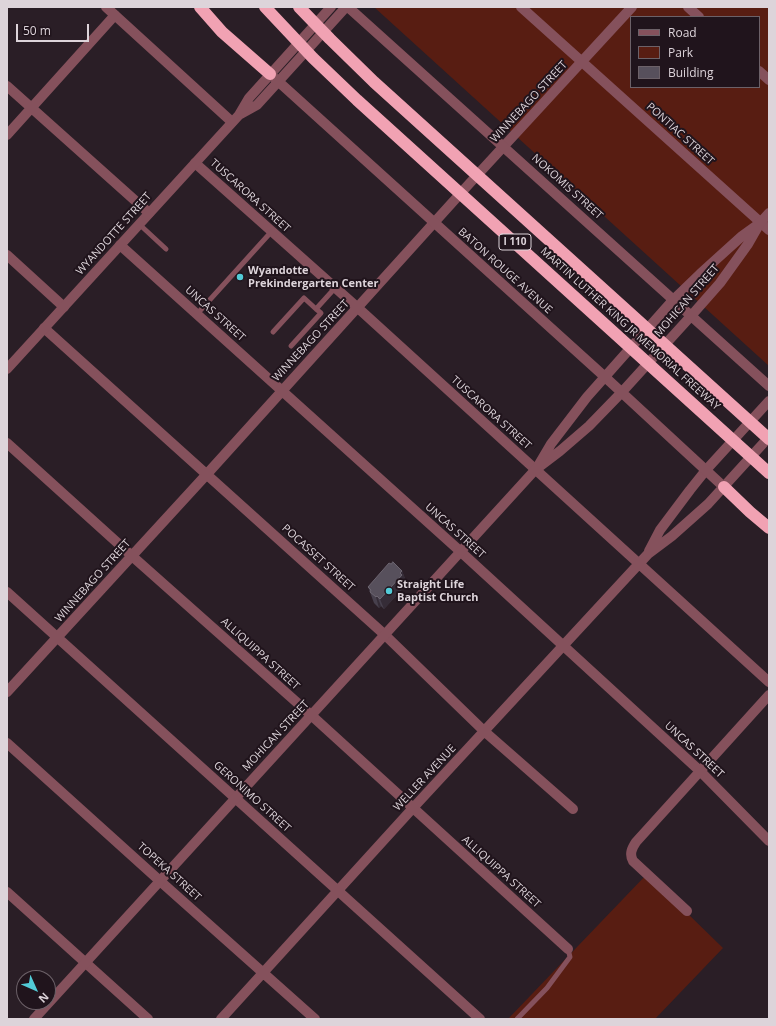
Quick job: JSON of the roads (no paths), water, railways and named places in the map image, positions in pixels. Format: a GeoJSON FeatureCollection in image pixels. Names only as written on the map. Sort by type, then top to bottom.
{"type":"FeatureCollection","features":[{"type":"Feature","properties":{"kind":"highway"},"geometry":{"type":"LineString","coordinates":[[200,7],[222,32],[274,78]]}},
{"type":"Feature","properties":{"kind":"highway","name":"MARTIN LUTHER KING JR MEMORIAL FREEWAY"},"geometry":{"type":"LineString","coordinates":[[265,7],[313,58],[358,100],[769,472]]}},
{"type":"Feature","properties":{"kind":"highway","name":"MARTIN LUTHER KING JR MEMORIAL FREEWAY"},"geometry":{"type":"LineString","coordinates":[[299,7],[374,82],[769,438]]}},
{"type":"Feature","properties":{"kind":"highway"},"geometry":{"type":"LineString","coordinates":[[724,487],[769,528]]}},
{"type":"Feature","properties":{"kind":"street"},"geometry":{"type":"LineString","coordinates":[[106,7],[235,119]]}},
{"type":"Feature","properties":{"kind":"street","name":"WYANDOTTE STREET"},"geometry":{"type":"LineString","coordinates":[[274,78],[331,7]]}},
{"type":"Feature","properties":{"kind":"street","name":"WYANDOTTE STREET"},"geometry":{"type":"LineString","coordinates":[[7,369],[235,119],[249,98],[274,78],[347,7]]}},
{"type":"Feature","properties":{"kind":"street","name":"NOKOMIS STREET"},"geometry":{"type":"LineString","coordinates":[[347,7],[769,386]]}},
{"type":"Feature","properties":{"kind":"street","name":"PONTIAC STREET"},"geometry":{"type":"LineString","coordinates":[[521,7],[769,230]]}},
{"type":"Feature","properties":{"kind":"street","name":"WINNEBAGO STREET"},"geometry":{"type":"LineString","coordinates":[[7,692],[632,7]]}},
{"type":"Feature","properties":{"kind":"street"},"geometry":{"type":"LineString","coordinates":[[688,7],[698,16]]}},
{"type":"Feature","properties":{"kind":"street"},"geometry":{"type":"LineString","coordinates":[[7,135],[115,15]]}},
{"type":"Feature","properties":{"kind":"street"},"geometry":{"type":"LineString","coordinates":[[760,72],[769,80]]}},
{"type":"Feature","properties":{"kind":"street","name":"BATON ROUGE AVENUE"},"geometry":{"type":"LineString","coordinates":[[274,78],[434,224],[605,376],[724,487]]}},
{"type":"Feature","properties":{"kind":"street"},"geometry":{"type":"LineString","coordinates":[[7,86],[149,213]]}},
{"type":"Feature","properties":{"kind":"street","name":"TUSCARORA STREET"},"geometry":{"type":"LineString","coordinates":[[195,163],[336,288],[769,682]]}},
{"type":"Feature","properties":{"kind":"street","name":"MOHICAN STREET"},"geometry":{"type":"LineString","coordinates":[[536,470],[551,444],[605,376],[674,300],[700,274],[769,213]]}},
{"type":"Feature","properties":{"kind":"street","name":"MOHICAN STREET"},"geometry":{"type":"LineString","coordinates":[[34,1019],[536,470],[589,426],[622,392],[720,282],[748,244],[760,222]]}},
{"type":"Feature","properties":{"kind":"street","name":"UNCAS STREET"},"geometry":{"type":"LineString","coordinates":[[120,245],[461,552],[700,771],[769,841]]}},
{"type":"Feature","properties":{"kind":"street"},"geometry":{"type":"LineString","coordinates":[[7,255],[64,307]]}},
{"type":"Feature","properties":{"kind":"street","name":"POCASSET STREET"},"geometry":{"type":"LineString","coordinates":[[44,328],[385,635],[484,731],[573,809]]}},
{"type":"Feature","properties":{"kind":"street","name":"WELLER AVENUE"},"geometry":{"type":"LineString","coordinates":[[648,554],[660,530],[690,490],[706,470],[769,401]]}},
{"type":"Feature","properties":{"kind":"street","name":"WELLER AVENUE"},"geometry":{"type":"LineString","coordinates":[[221,1019],[413,808],[648,554],[672,536],[703,508],[769,438]]}},
{"type":"Feature","properties":{"kind":"street","name":"ALLIQUIPPA STREET"},"geometry":{"type":"LineString","coordinates":[[7,443],[311,715],[568,949]]}},
{"type":"Feature","properties":{"kind":"street","name":"GERONIMO STREET"},"geometry":{"type":"LineString","coordinates":[[7,592],[480,1019]]}},
{"type":"Feature","properties":{"kind":"street"},"geometry":{"type":"LineString","coordinates":[[687,911],[633,861],[631,853],[633,846],[769,695]]}},
{"type":"Feature","properties":{"kind":"street","name":"TOPEKA STREET"},"geometry":{"type":"LineString","coordinates":[[7,743],[315,1019]]}},
{"type":"Feature","properties":{"kind":"street"},"geometry":{"type":"LineString","coordinates":[[7,892],[148,1019]]}},
{"type":"Feature","properties":{"kind":"lane"},"geometry":{"type":"LineString","coordinates":[[139,224],[166,249]]}},
{"type":"Feature","properties":{"kind":"lane"},"geometry":{"type":"LineString","coordinates":[[197,314],[272,231]]}},
{"type":"Feature","properties":{"kind":"lane"},"geometry":{"type":"LineString","coordinates":[[316,309],[336,288]]}},
{"type":"Feature","properties":{"kind":"lane"},"geometry":{"type":"LineString","coordinates":[[273,332],[304,298],[321,313],[291,346]]}},
{"type":"Feature","properties":{"kind":"lane"},"geometry":{"type":"LineString","coordinates":[[517,1019],[547,988],[570,956],[568,949]]}},
{"type":"Feature","properties":{"kind":"place","name":"Wyandotte Prekindergarten Center"},"geometry":{"type":"Point","coordinates":[240,277]}},
{"type":"Feature","properties":{"kind":"place","name":"Straight Life Baptist Church"},"geometry":{"type":"Point","coordinates":[389,591]}}]}
